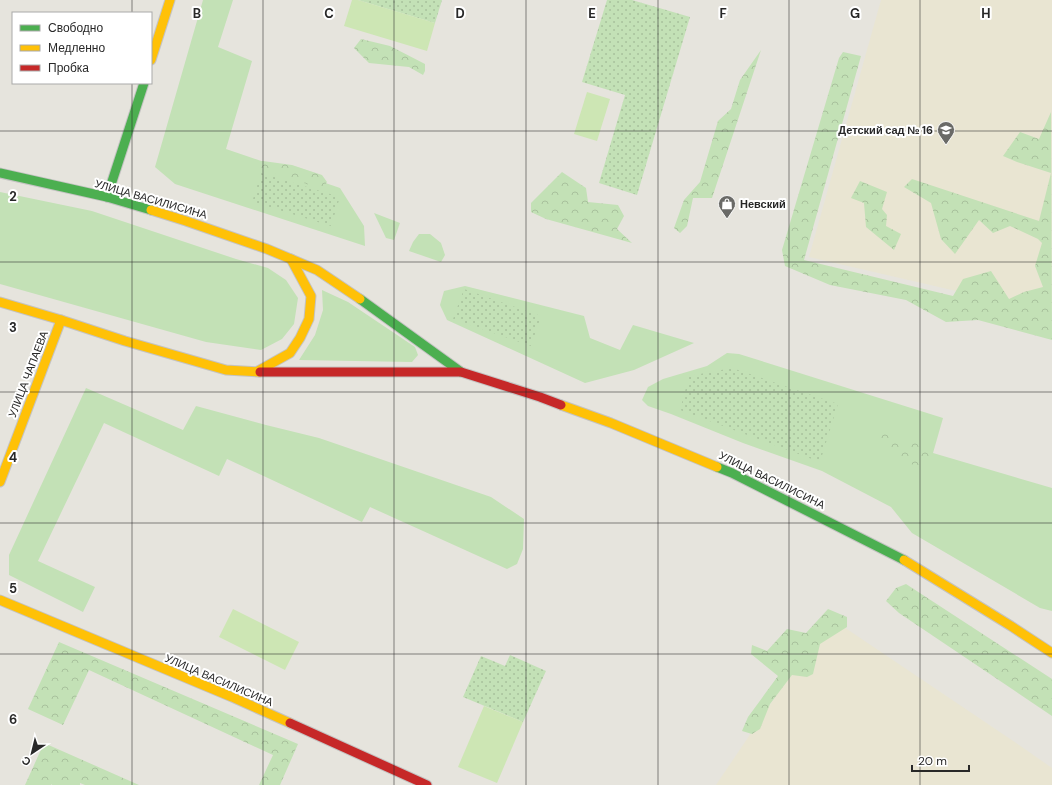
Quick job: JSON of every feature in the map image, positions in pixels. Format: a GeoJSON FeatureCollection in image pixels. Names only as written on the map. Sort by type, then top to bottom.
{"type":"FeatureCollection","features":[{"type":"Feature","properties":{"kind":"street"},"geometry":{"type":"LineString","coordinates":[[152,57],[170,0]]}},
{"type":"Feature","properties":{"kind":"street"},"geometry":{"type":"LineString","coordinates":[[107,197],[144,84]]}},
{"type":"Feature","properties":{"kind":"street","name":"УЛИЦА ВАСИЛИСИНА"},"geometry":{"type":"LineString","coordinates":[[0,173],[107,197],[186,221],[267,249],[291,259],[316,270],[345,288],[461,372]]}},
{"type":"Feature","properties":{"kind":"street"},"geometry":{"type":"LineString","coordinates":[[257,372],[290,353],[300,338],[309,319],[311,296],[291,259]]}},
{"type":"Feature","properties":{"kind":"street","name":"УЛИЦА ВАСИЛИСИНА"},"geometry":{"type":"LineString","coordinates":[[0,302],[125,341],[226,370],[257,372],[461,372],[540,397],[611,423],[732,473],[899,557],[1052,653]]}},
{"type":"Feature","properties":{"kind":"street","name":"УЛИЦА ЧАПАЕВА"},"geometry":{"type":"LineString","coordinates":[[0,482],[61,320]]}},
{"type":"Feature","properties":{"kind":"street","name":"УЛИЦА ВАСИЛИСИНА"},"geometry":{"type":"LineString","coordinates":[[0,600],[232,697],[427,785]]}},
{"type":"Feature","properties":{"kind":"shaded area","name":"Детский сад № 16"},"geometry":{"type":"Polygon","coordinates":[[[881,0],[1052,0],[1052,313],[809,257],[881,0]]]}},
{"type":"Feature","properties":{"kind":"shaded area"},"geometry":{"type":"Polygon","coordinates":[[[829,617],[1052,768],[1052,785],[716,785],[829,617]]]}},
{"type":"Feature","properties":{"kind":"green space"},"geometry":{"type":"Polygon","coordinates":[[[203,0],[233,0],[218,47],[252,61],[226,149],[340,188],[364,226],[365,246],[175,184],[155,167],[203,0]]]}},
{"type":"Feature","properties":{"kind":"green space"},"geometry":{"type":"Polygon","coordinates":[[[352,0],[358,0],[435,23],[427,51],[344,26],[352,0]]]}},
{"type":"Feature","properties":{"kind":"green space"},"geometry":{"type":"Polygon","coordinates":[[[358,0],[442,0],[435,23],[358,0]]]}},
{"type":"Feature","properties":{"kind":"green space"},"geometry":{"type":"Polygon","coordinates":[[[607,0],[632,0],[690,17],[637,195],[599,183],[625,95],[582,82],[607,0]]]}},
{"type":"Feature","properties":{"kind":"green space"},"geometry":{"type":"Polygon","coordinates":[[[361,39],[390,46],[425,64],[425,71],[423,75],[409,67],[369,63],[354,48],[361,39]]]}},
{"type":"Feature","properties":{"kind":"green space"},"geometry":{"type":"Polygon","coordinates":[[[761,50],[712,198],[693,198],[687,226],[680,233],[674,228],[684,200],[700,182],[718,121],[731,109],[740,80],[761,50]]]}},
{"type":"Feature","properties":{"kind":"green space"},"geometry":{"type":"Polygon","coordinates":[[[843,52],[861,56],[804,260],[953,296],[963,279],[991,271],[1009,299],[1024,292],[1043,287],[1035,266],[1042,243],[1038,239],[1010,226],[993,233],[979,220],[955,254],[941,239],[931,203],[904,187],[912,179],[1039,221],[1051,173],[1003,156],[1020,132],[1039,139],[1051,112],[1052,340],[978,320],[946,322],[906,300],[830,285],[785,266],[782,250],[839,58],[843,52]]]}},
{"type":"Feature","properties":{"kind":"green space"},"geometry":{"type":"Polygon","coordinates":[[[587,92],[610,99],[597,141],[574,134],[587,92]]]}},
{"type":"Feature","properties":{"kind":"green space"},"geometry":{"type":"Polygon","coordinates":[[[263,161],[292,165],[322,175],[327,182],[324,187],[318,188],[258,167],[256,162],[263,161]]]}},
{"type":"Feature","properties":{"kind":"green space"},"geometry":{"type":"Polygon","coordinates":[[[562,172],[586,188],[588,202],[618,205],[624,216],[617,229],[632,243],[546,219],[531,212],[531,203],[562,172]]]}},
{"type":"Feature","properties":{"kind":"green space"},"geometry":{"type":"Polygon","coordinates":[[[261,173],[340,197],[331,226],[252,202],[261,173]]]}},
{"type":"Feature","properties":{"kind":"green space"},"geometry":{"type":"Polygon","coordinates":[[[860,181],[887,192],[882,209],[887,215],[886,226],[901,234],[894,250],[866,227],[864,203],[851,198],[860,181]]]}},
{"type":"Feature","properties":{"kind":"green space"},"geometry":{"type":"Polygon","coordinates":[[[0,192],[92,211],[236,259],[268,268],[286,280],[298,298],[294,324],[282,339],[261,350],[206,342],[0,284],[0,192]]]}},
{"type":"Feature","properties":{"kind":"green space"},"geometry":{"type":"Polygon","coordinates":[[[374,213],[400,223],[394,240],[386,238],[374,213]]]}},
{"type":"Feature","properties":{"kind":"green space"},"geometry":{"type":"Polygon","coordinates":[[[419,234],[430,234],[441,243],[445,255],[441,262],[409,251],[419,234]]]}},
{"type":"Feature","properties":{"kind":"green space"},"geometry":{"type":"Polygon","coordinates":[[[465,286],[584,316],[590,338],[620,350],[633,325],[694,343],[634,370],[585,383],[447,320],[440,305],[444,291],[465,286]]]}},
{"type":"Feature","properties":{"kind":"green space"},"geometry":{"type":"Polygon","coordinates":[[[464,289],[541,316],[531,346],[453,319],[464,289]]]}},
{"type":"Feature","properties":{"kind":"green space"},"geometry":{"type":"Polygon","coordinates":[[[322,290],[348,302],[415,347],[418,355],[412,362],[299,360],[315,335],[323,310],[322,290]]]}},
{"type":"Feature","properties":{"kind":"green space"},"geometry":{"type":"Polygon","coordinates":[[[727,353],[739,354],[943,418],[933,453],[1052,488],[1052,611],[1040,608],[912,533],[891,507],[822,471],[743,443],[648,406],[642,400],[648,387],[663,379],[707,366],[727,353]]]}},
{"type":"Feature","properties":{"kind":"green space"},"geometry":{"type":"Polygon","coordinates":[[[732,368],[838,404],[820,462],[680,410],[689,376],[732,368]]]}},
{"type":"Feature","properties":{"kind":"green space"},"geometry":{"type":"Polygon","coordinates":[[[86,388],[183,430],[196,406],[319,438],[491,497],[524,519],[523,549],[517,564],[507,569],[370,507],[362,522],[227,459],[219,476],[104,423],[38,561],[95,587],[83,612],[9,575],[9,555],[86,388]]]}},
{"type":"Feature","properties":{"kind":"green space"},"geometry":{"type":"Polygon","coordinates":[[[878,432],[913,442],[927,439],[930,462],[922,467],[903,462],[876,439],[878,432]]]}},
{"type":"Feature","properties":{"kind":"green space"},"geometry":{"type":"Polygon","coordinates":[[[906,584],[1052,679],[1052,716],[899,613],[886,601],[896,588],[906,584]]]}},
{"type":"Feature","properties":{"kind":"green space"},"geometry":{"type":"Polygon","coordinates":[[[233,609],[299,642],[285,670],[219,637],[233,609]]]}},
{"type":"Feature","properties":{"kind":"green space"},"geometry":{"type":"Polygon","coordinates":[[[828,609],[847,617],[847,627],[820,644],[813,674],[807,677],[792,675],[770,704],[760,729],[752,734],[742,731],[748,717],[778,676],[751,654],[752,645],[767,651],[787,629],[806,633],[828,609]]]}},
{"type":"Feature","properties":{"kind":"green space"},"geometry":{"type":"Polygon","coordinates":[[[59,642],[298,744],[280,785],[259,785],[273,755],[89,670],[63,725],[28,709],[59,642]]]}},
{"type":"Feature","properties":{"kind":"green space"},"geometry":{"type":"Polygon","coordinates":[[[510,655],[546,671],[523,722],[463,697],[481,656],[505,666],[510,655]]]}},
{"type":"Feature","properties":{"kind":"green space"},"geometry":{"type":"Polygon","coordinates":[[[484,706],[523,722],[497,783],[458,767],[484,706]]]}},
{"type":"Feature","properties":{"kind":"green space"},"geometry":{"type":"Polygon","coordinates":[[[44,743],[139,785],[85,785],[80,783],[80,785],[25,785],[44,743]]]}},
{"type":"Feature","properties":{"kind":"traffic: fast"},"geometry":{"type":"LineString","coordinates":[[107,197],[144,84]]}},
{"type":"Feature","properties":{"kind":"traffic: fast"},"geometry":{"type":"LineString","coordinates":[[0,173],[107,197],[151,210]]}},
{"type":"Feature","properties":{"kind":"traffic: fast"},"geometry":{"type":"LineString","coordinates":[[360,299],[461,372]]}},
{"type":"Feature","properties":{"kind":"traffic: fast"},"geometry":{"type":"LineString","coordinates":[[717,467],[732,473],[904,560]]}},
{"type":"Feature","properties":{"kind":"traffic: slow"},"geometry":{"type":"LineString","coordinates":[[152,57],[170,0]]}},
{"type":"Feature","properties":{"kind":"traffic: slow"},"geometry":{"type":"LineString","coordinates":[[151,210],[267,249],[317,270],[360,299]]}},
{"type":"Feature","properties":{"kind":"traffic: slow"},"geometry":{"type":"LineString","coordinates":[[258,371],[290,353],[300,338],[309,319],[311,296],[291,259]]}},
{"type":"Feature","properties":{"kind":"traffic: slow"},"geometry":{"type":"LineString","coordinates":[[0,302],[125,341],[226,370],[260,372]]}},
{"type":"Feature","properties":{"kind":"traffic: slow"},"geometry":{"type":"LineString","coordinates":[[0,482],[61,320]]}},
{"type":"Feature","properties":{"kind":"traffic: slow"},"geometry":{"type":"LineString","coordinates":[[561,405],[611,423],[717,467]]}},
{"type":"Feature","properties":{"kind":"traffic: slow"},"geometry":{"type":"LineString","coordinates":[[904,560],[1052,653]]}},
{"type":"Feature","properties":{"kind":"traffic: slow"},"geometry":{"type":"LineString","coordinates":[[0,600],[232,697],[290,723]]}},
{"type":"Feature","properties":{"kind":"traffic: jam"},"geometry":{"type":"LineString","coordinates":[[260,372],[461,372],[561,405]]}},
{"type":"Feature","properties":{"kind":"traffic: jam"},"geometry":{"type":"LineString","coordinates":[[290,723],[427,785]]}},
{"type":"Feature","properties":{"kind":"place","name":"Детский сад № 16"},"geometry":{"type":"Point","coordinates":[946,145]}},
{"type":"Feature","properties":{"kind":"place","name":"Невский"},"geometry":{"type":"Point","coordinates":[727,219]}}]}
